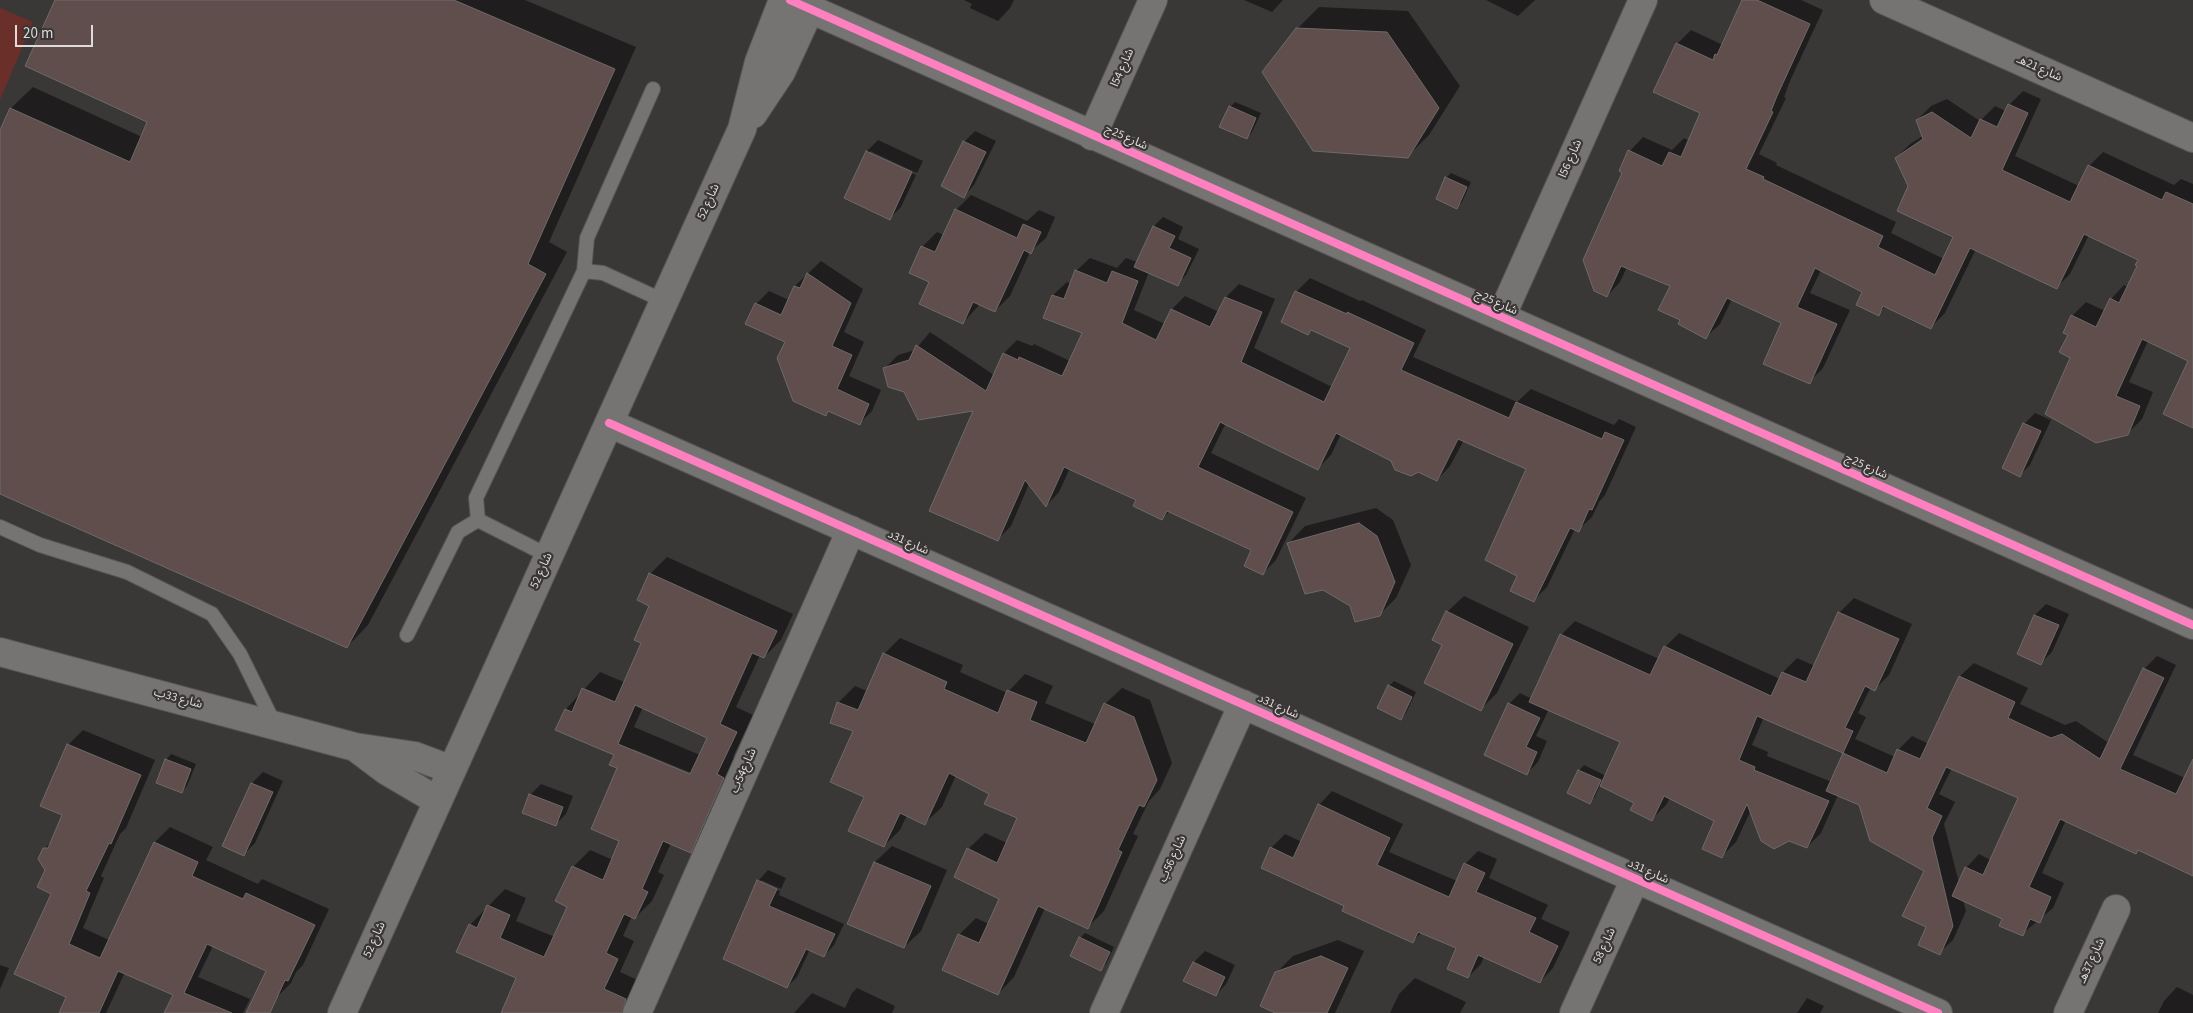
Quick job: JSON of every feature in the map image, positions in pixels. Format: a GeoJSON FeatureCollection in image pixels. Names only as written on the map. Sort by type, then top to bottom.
{"type":"FeatureCollection","features":[{"type":"Feature","properties":{"kind":"street","name":"شارع 52"},"geometry":{"type":"LineString","coordinates":[[342,1013],[742,129],[760,62],[782,0]]}},
{"type":"Feature","properties":{"kind":"street","name":"شارع 54ا"},"geometry":{"type":"LineString","coordinates":[[1092,136],[1153,0]]}},
{"type":"Feature","properties":{"kind":"street","name":"شارع 56ا"},"geometry":{"type":"LineString","coordinates":[[1501,317],[1642,0]]}},
{"type":"Feature","properties":{"kind":"street","name":"شارع 21هـ"},"geometry":{"type":"LineString","coordinates":[[1884,0],[2193,138]]}},
{"type":"Feature","properties":{"kind":"street","name":"شارع 52"},"geometry":{"type":"LineString","coordinates":[[742,129],[781,72],[800,5]]}},
{"type":"Feature","properties":{"kind":"street","name":"شارع 25ج"},"geometry":{"type":"LineString","coordinates":[[800,5],[2193,625]]}},
{"type":"Feature","properties":{"kind":"street","name":"شارع 31د"},"geometry":{"type":"LineString","coordinates":[[609,423],[1938,1013]]}},
{"type":"Feature","properties":{"kind":"street","name":"شارع54ب"},"geometry":{"type":"LineString","coordinates":[[636,1013],[851,530]]}},
{"type":"Feature","properties":{"kind":"street","name":"شارع 33ب"},"geometry":{"type":"LineString","coordinates":[[0,652],[355,747],[415,756],[452,770]]}},
{"type":"Feature","properties":{"kind":"street","name":"شارع 56ب"},"geometry":{"type":"LineString","coordinates":[[1104,1013],[1243,704]]}},
{"type":"Feature","properties":{"kind":"street","name":"شارع 33ب"},"geometry":{"type":"LineString","coordinates":[[355,747],[386,772],[438,801]]}},
{"type":"Feature","properties":{"kind":"street","name":"شارع 58"},"geometry":{"type":"LineString","coordinates":[[1574,1013],[1635,879]]}},
{"type":"Feature","properties":{"kind":"street","name":"شارع 37هـ"},"geometry":{"type":"LineString","coordinates":[[2068,1013],[2116,909]]}},
{"type":"Feature","properties":{"kind":"lane"},"geometry":{"type":"LineString","coordinates":[[478,520],[476,498],[584,270],[587,238],[653,89]]}},
{"type":"Feature","properties":{"kind":"lane"},"geometry":{"type":"LineString","coordinates":[[584,270],[603,273],[664,301]]}},
{"type":"Feature","properties":{"kind":"lane"},"geometry":{"type":"LineString","coordinates":[[478,520],[549,556]]}},
{"type":"Feature","properties":{"kind":"lane"},"geometry":{"type":"LineString","coordinates":[[406,635],[458,532],[478,520]]}},
{"type":"Feature","properties":{"kind":"lane"},"geometry":{"type":"LineString","coordinates":[[0,527],[40,545],[127,572],[212,614],[240,654],[275,725]]}},
{"type":"Feature","properties":{"kind":"shaded area"},"geometry":{"type":"Polygon","coordinates":[[[0,8],[33,22],[0,100],[0,8]]]}},
{"type":"Feature","properties":{"kind":"building"},"geometry":{"type":"Polygon","coordinates":[[[55,0],[454,0],[615,69],[528,264],[546,274],[347,648],[0,494],[0,130],[10,108],[130,162],[147,122],[25,66],[55,0]]]}},
{"type":"Feature","properties":{"kind":"building"},"geometry":{"type":"Polygon","coordinates":[[[1742,0],[1757,0],[1810,24],[1777,96],[1771,111],[1773,112],[1746,169],[1764,177],[1763,179],[1883,236],[1878,247],[1935,275],[1953,237],[1897,211],[1908,186],[1895,158],[1923,139],[1916,120],[1932,112],[1971,138],[1980,119],[1997,127],[2008,104],[2028,113],[2002,170],[2070,202],[2088,165],[2162,200],[2166,192],[2193,204],[2193,428],[2163,414],[2188,361],[2142,339],[2116,396],[2140,406],[2128,435],[2096,443],[2045,414],[2070,358],[2059,352],[2068,335],[2063,333],[2071,315],[2096,327],[2110,298],[2119,303],[2137,266],[2135,265],[2138,260],[2084,234],[2057,289],[1970,248],[1931,329],[1883,306],[1879,316],[1856,305],[1862,292],[1815,268],[1797,307],[1837,324],[1810,384],[1763,364],[1781,323],[1727,298],[1706,339],[1678,324],[1680,320],[1658,310],[1670,286],[1621,266],[1607,297],[1594,291],[1583,260],[1622,173],[1619,171],[1628,150],[1662,166],[1669,152],[1681,157],[1700,113],[1653,92],[1676,43],[1713,60],[1742,0]]]}},
{"type":"Feature","properties":{"kind":"building"},"geometry":{"type":"Polygon","coordinates":[[[1296,28],[1387,32],[1439,108],[1408,158],[1313,151],[1262,72],[1296,28]]]}},
{"type":"Feature","properties":{"kind":"building"},"geometry":{"type":"Polygon","coordinates":[[[1229,106],[1256,118],[1247,139],[1219,127],[1229,106]]]}},
{"type":"Feature","properties":{"kind":"building"},"geometry":{"type":"Polygon","coordinates":[[[963,141],[986,152],[964,198],[941,186],[963,141]]]}},
{"type":"Feature","properties":{"kind":"building"},"geometry":{"type":"Polygon","coordinates":[[[866,151],[912,172],[890,220],[844,198],[866,151]]]}},
{"type":"Feature","properties":{"kind":"building"},"geometry":{"type":"Polygon","coordinates":[[[1445,177],[1467,187],[1457,209],[1436,199],[1445,177]]]}},
{"type":"Feature","properties":{"kind":"building"},"geometry":{"type":"Polygon","coordinates":[[[955,209],[1017,238],[1023,224],[1041,232],[1031,254],[1024,250],[995,312],[973,302],[963,324],[919,304],[929,282],[909,273],[921,246],[935,252],[955,209]]]}},
{"type":"Feature","properties":{"kind":"building"},"geometry":{"type":"Polygon","coordinates":[[[1153,226],[1175,236],[1169,248],[1191,258],[1178,286],[1134,267],[1153,226]]]}},
{"type":"Feature","properties":{"kind":"building"},"geometry":{"type":"Polygon","coordinates":[[[1075,270],[1107,283],[1112,271],[1138,281],[1122,323],[1156,340],[1171,309],[1210,327],[1225,297],[1262,312],[1241,362],[1324,402],[1350,348],[1311,330],[1308,335],[1281,322],[1295,291],[1347,314],[1347,312],[1414,343],[1401,370],[1509,418],[1516,402],[1602,439],[1605,432],[1624,440],[1592,510],[1589,509],[1579,532],[1570,528],[1534,602],[1510,591],[1517,576],[1485,560],[1526,469],[1458,439],[1437,481],[1418,472],[1411,476],[1395,470],[1391,461],[1336,433],[1318,470],[1220,422],[1198,467],[1293,512],[1263,575],[1244,566],[1251,550],[1167,511],[1162,520],[1133,506],[1136,500],[1064,467],[1046,507],[1025,480],[998,541],[929,511],[973,411],[918,420],[904,392],[888,387],[883,368],[909,360],[916,345],[986,391],[1003,353],[1018,360],[1019,357],[1062,376],[1082,333],[1043,318],[1052,295],[1064,299],[1075,270]]]}},
{"type":"Feature","properties":{"kind":"building"},"geometry":{"type":"Polygon","coordinates":[[[807,273],[851,303],[832,346],[852,355],[837,389],[869,404],[860,425],[828,411],[826,416],[793,401],[777,358],[785,342],[745,324],[755,303],[781,315],[794,286],[800,288],[807,273]]]}},
{"type":"Feature","properties":{"kind":"building"},"geometry":{"type":"Polygon","coordinates":[[[2023,423],[2041,431],[2020,477],[2002,468],[2023,423]]]}},
{"type":"Feature","properties":{"kind":"building"},"geometry":{"type":"Polygon","coordinates":[[[1359,523],[1377,536],[1395,582],[1380,616],[1355,622],[1350,606],[1323,590],[1305,594],[1287,543],[1359,523]]]}},
{"type":"Feature","properties":{"kind":"building"},"geometry":{"type":"Polygon","coordinates":[[[649,573],[777,631],[764,658],[752,653],[720,724],[737,732],[717,774],[724,778],[691,853],[663,841],[642,889],[648,892],[635,919],[624,914],[606,953],[618,959],[604,989],[626,999],[622,1013],[501,1013],[516,978],[456,952],[469,924],[477,928],[487,905],[510,915],[500,938],[544,957],[567,907],[555,901],[572,866],[603,880],[619,841],[591,829],[617,768],[609,765],[614,755],[555,730],[565,709],[572,712],[582,688],[615,702],[641,643],[634,640],[649,606],[637,600],[649,573]],[[635,705],[618,744],[690,774],[707,738],[635,705]]]}},
{"type":"Feature","properties":{"kind":"building"},"geometry":{"type":"Polygon","coordinates":[[[1446,611],[1513,644],[1481,711],[1424,683],[1442,645],[1432,640],[1446,611]]]}},
{"type":"Feature","properties":{"kind":"building"},"geometry":{"type":"Polygon","coordinates":[[[1838,612],[1899,639],[1875,691],[1865,686],[1845,728],[1853,731],[1843,753],[1757,716],[1739,760],[1755,767],[1754,770],[1829,801],[1807,848],[1789,841],[1774,849],[1761,841],[1747,804],[1722,858],[1702,849],[1714,821],[1664,796],[1652,821],[1630,810],[1634,803],[1600,786],[1620,742],[1529,702],[1560,634],[1650,675],[1664,646],[1771,696],[1782,672],[1806,682],[1838,612]]]}},
{"type":"Feature","properties":{"kind":"building"},"geometry":{"type":"Polygon","coordinates":[[[2034,615],[2059,625],[2041,665],[2017,654],[2034,615]]]}},
{"type":"Feature","properties":{"kind":"building"},"geometry":{"type":"Polygon","coordinates":[[[883,653],[947,682],[944,689],[998,713],[1007,690],[1037,702],[1030,720],[1086,743],[1104,703],[1134,717],[1157,780],[1144,807],[1139,805],[1118,850],[1122,852],[1088,929],[1038,906],[998,995],[942,970],[958,934],[979,943],[999,899],[954,877],[967,848],[997,863],[1017,818],[984,804],[989,794],[949,773],[925,825],[900,813],[884,847],[848,831],[864,797],[830,782],[853,731],[830,723],[837,702],[858,710],[883,653]]]}},
{"type":"Feature","properties":{"kind":"building"},"geometry":{"type":"Polygon","coordinates":[[[2143,668],[2164,678],[2120,769],[2176,794],[2193,759],[2193,876],[2138,850],[2136,854],[2060,819],[2029,887],[2051,897],[2040,923],[2030,919],[2023,936],[1999,926],[2002,919],[1952,896],[1965,867],[1983,875],[2018,798],[1946,767],[1927,808],[1942,816],[1932,838],[1953,926],[1940,955],[1918,945],[1926,927],[1902,916],[1924,871],[1870,841],[1859,805],[1826,791],[1843,753],[1887,773],[1897,749],[1920,759],[1959,676],[2015,702],[2008,718],[2051,738],[2062,734],[2100,759],[2143,668]]]}},
{"type":"Feature","properties":{"kind":"building"},"geometry":{"type":"Polygon","coordinates":[[[1388,685],[1412,697],[1401,720],[1377,708],[1388,685]]]}},
{"type":"Feature","properties":{"kind":"building"},"geometry":{"type":"Polygon","coordinates":[[[1508,703],[1540,718],[1526,747],[1537,752],[1527,775],[1484,755],[1508,703]]]}},
{"type":"Feature","properties":{"kind":"building"},"geometry":{"type":"Polygon","coordinates":[[[67,744],[141,775],[111,844],[109,843],[86,891],[90,893],[69,944],[100,958],[154,842],[198,862],[192,876],[243,899],[246,893],[315,925],[288,981],[285,980],[270,1013],[246,1013],[266,971],[207,944],[184,993],[232,1013],[164,1013],[173,995],[118,971],[99,1013],[59,1013],[66,997],[14,974],[51,894],[37,887],[45,870],[38,859],[43,848],[48,848],[62,815],[40,806],[67,744]]]}},
{"type":"Feature","properties":{"kind":"building"},"geometry":{"type":"Polygon","coordinates":[[[165,759],[191,769],[182,793],[156,783],[165,759]]]}},
{"type":"Feature","properties":{"kind":"building"},"geometry":{"type":"Polygon","coordinates":[[[1578,770],[1601,780],[1590,804],[1567,793],[1578,770]]]}},
{"type":"Feature","properties":{"kind":"building"},"geometry":{"type":"Polygon","coordinates":[[[251,783],[273,792],[244,856],[222,846],[251,783]]]}},
{"type":"Feature","properties":{"kind":"building"},"geometry":{"type":"Polygon","coordinates":[[[529,794],[563,807],[556,826],[522,813],[529,794]]]}},
{"type":"Feature","properties":{"kind":"building"},"geometry":{"type":"Polygon","coordinates":[[[1318,804],[1390,838],[1377,865],[1449,897],[1464,863],[1485,873],[1476,892],[1536,918],[1529,932],[1558,946],[1540,983],[1478,955],[1468,978],[1447,969],[1456,948],[1418,932],[1413,943],[1342,911],[1344,906],[1261,868],[1270,847],[1293,858],[1318,804]]]}},
{"type":"Feature","properties":{"kind":"building"},"geometry":{"type":"Polygon","coordinates":[[[874,862],[931,886],[904,948],[847,924],[874,862]]]}},
{"type":"Feature","properties":{"kind":"building"},"geometry":{"type":"Polygon","coordinates":[[[757,880],[777,889],[769,906],[835,934],[824,957],[806,949],[787,988],[723,959],[757,880]]]}},
{"type":"Feature","properties":{"kind":"building"},"geometry":{"type":"Polygon","coordinates":[[[1079,937],[1110,952],[1101,971],[1070,956],[1079,937]]]}},
{"type":"Feature","properties":{"kind":"building"},"geometry":{"type":"Polygon","coordinates":[[[1321,956],[1348,968],[1327,1013],[1275,1013],[1260,1006],[1275,972],[1321,956]]]}},
{"type":"Feature","properties":{"kind":"building"},"geometry":{"type":"Polygon","coordinates":[[[1193,962],[1225,977],[1216,996],[1183,981],[1193,962]]]}},
{"type":"Feature","properties":{"kind":"cycle path"},"geometry":{"type":"LineString","coordinates":[[790,0],[2193,625]]}},
{"type":"Feature","properties":{"kind":"cycle path"},"geometry":{"type":"LineString","coordinates":[[609,423],[1938,1013]]}}]}
